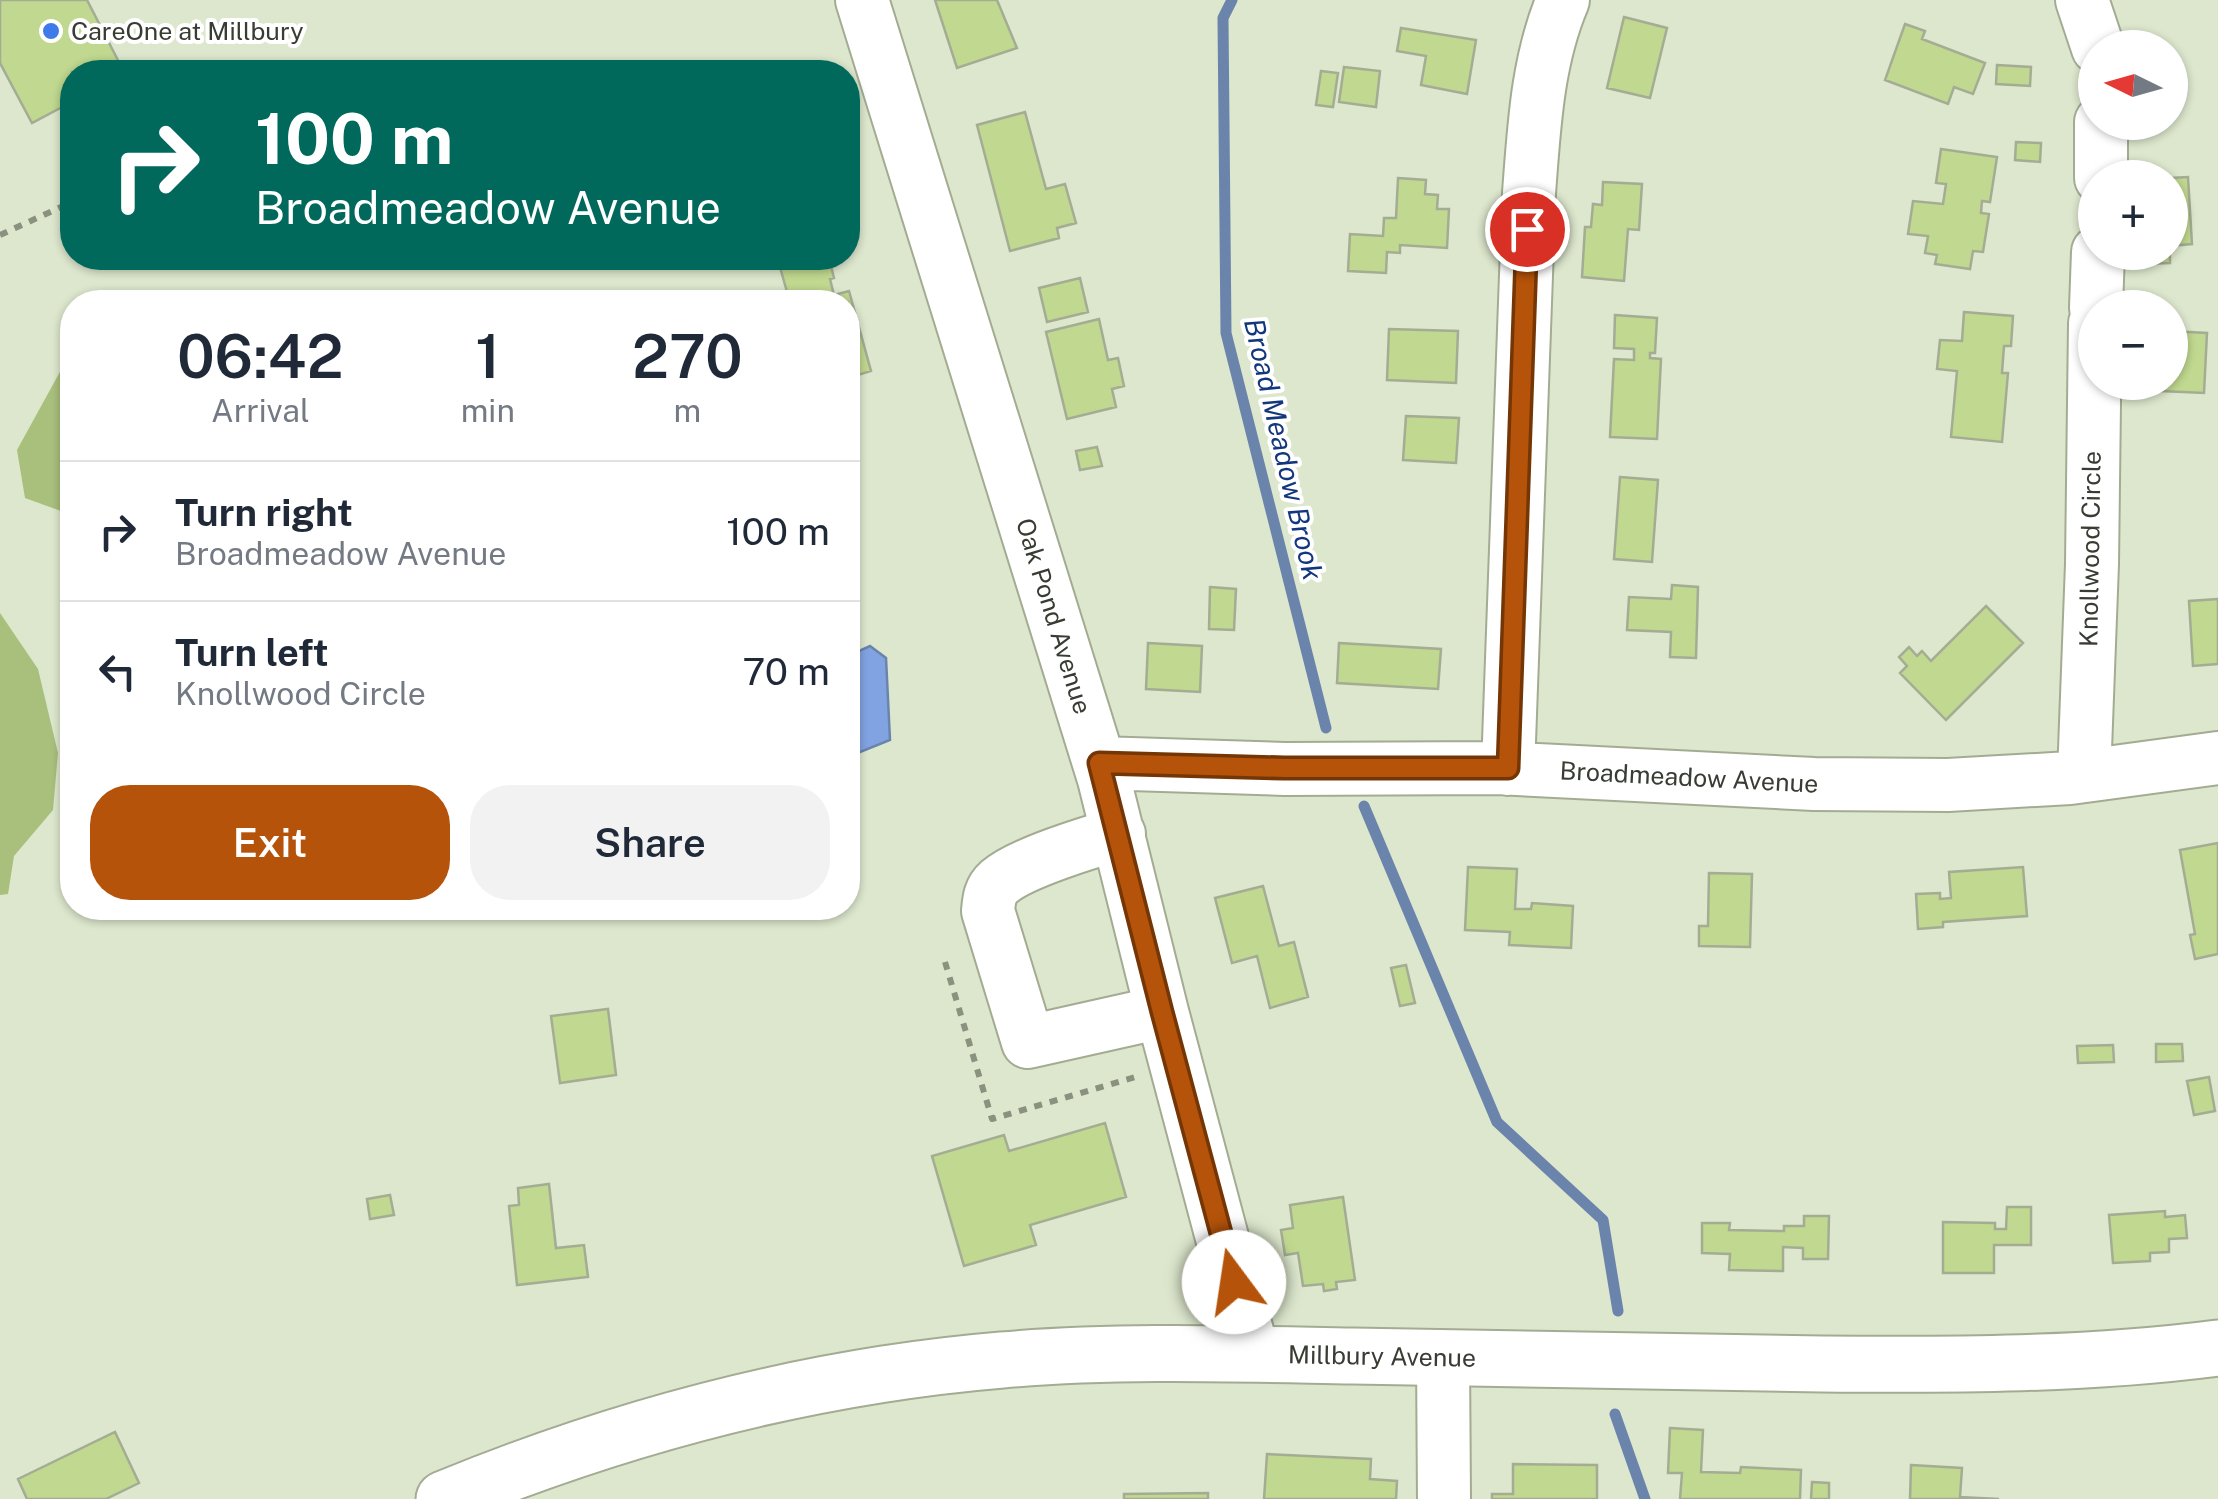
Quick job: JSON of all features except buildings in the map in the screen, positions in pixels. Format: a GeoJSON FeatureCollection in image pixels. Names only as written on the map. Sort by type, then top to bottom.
{"type":"FeatureCollection","features":[{"type":"Feature","properties":{"kind":"main road","name":"Millbury Avenue"},"geometry":{"type":"LineString","coordinates":[[444,1499],[636,1431],[773,1394],[845,1380],[1004,1360],[1254,1354],[1936,1365],[2060,1361],[2218,1348]]}},
{"type":"Feature","properties":{"kind":"street","name":"Oak Pond Avenue"},"geometry":{"type":"LineString","coordinates":[[862,0],[1099,763],[1254,1354]]}},
{"type":"Feature","properties":{"kind":"street"},"geometry":{"type":"LineString","coordinates":[[1508,768],[1529,193],[1542,76],[1563,0]]}},
{"type":"Feature","properties":{"kind":"street"},"geometry":{"type":"LineString","coordinates":[[2082,0],[2092,30]]}},
{"type":"Feature","properties":{"kind":"street","name":"Knollwood Circle"},"geometry":{"type":"LineString","coordinates":[[2084,776],[2094,400]]}},
{"type":"Feature","properties":{"kind":"street","name":"Broadmeadow Avenue"},"geometry":{"type":"LineString","coordinates":[[1099,763],[1508,768],[1814,784],[1948,785],[2084,776],[2218,758]]}},
{"type":"Feature","properties":{"kind":"street"},"geometry":{"type":"LineString","coordinates":[[1119,834],[1081,844],[1001,880],[990,892],[988,910],[1028,1042],[1162,1012]]}},
{"type":"Feature","properties":{"kind":"street"},"geometry":{"type":"LineString","coordinates":[[1443,1357],[1444,1499]]}},
{"type":"Feature","properties":{"kind":"path"},"geometry":{"type":"LineString","coordinates":[[0,235],[60,208]]}},
{"type":"Feature","properties":{"kind":"green space"},"geometry":{"type":"Polygon","coordinates":[[[60,372],[60,511],[25,498],[17,450],[60,372]]]}},
{"type":"Feature","properties":{"kind":"green space"},"geometry":{"type":"Polygon","coordinates":[[[0,613],[38,669],[58,753],[53,810],[14,856],[8,894],[0,895],[0,613]]]}},
{"type":"Feature","properties":{"kind":"water"},"geometry":{"type":"Polygon","coordinates":[[[870,646],[886,658],[890,740],[860,752],[860,651],[870,646]]]}},
{"type":"Feature","properties":{"kind":"waterway","name":"Broad Meadow Brook"},"geometry":{"type":"LineString","coordinates":[[1232,0],[1223,18],[1226,333],[1326,728]]}},
{"type":"Feature","properties":{"kind":"waterway","name":"Broad Meadow Brook"},"geometry":{"type":"LineString","coordinates":[[1364,806],[1497,1122],[1603,1220],[1618,1311]]}},
{"type":"Feature","properties":{"kind":"waterway","name":"Broad Meadow Brook"},"geometry":{"type":"LineString","coordinates":[[1615,1414],[1645,1499]]}},
{"type":"Feature","properties":{"kind":"place","name":"CareOne at Millbury"},"geometry":{"type":"Point","coordinates":[51,31]}},
{"type":"Feature","properties":{"kind":"route"},"geometry":{"type":"LineString","coordinates":[[1234,1282],[1099,763],[1508,768],[1527,229]]}}]}
